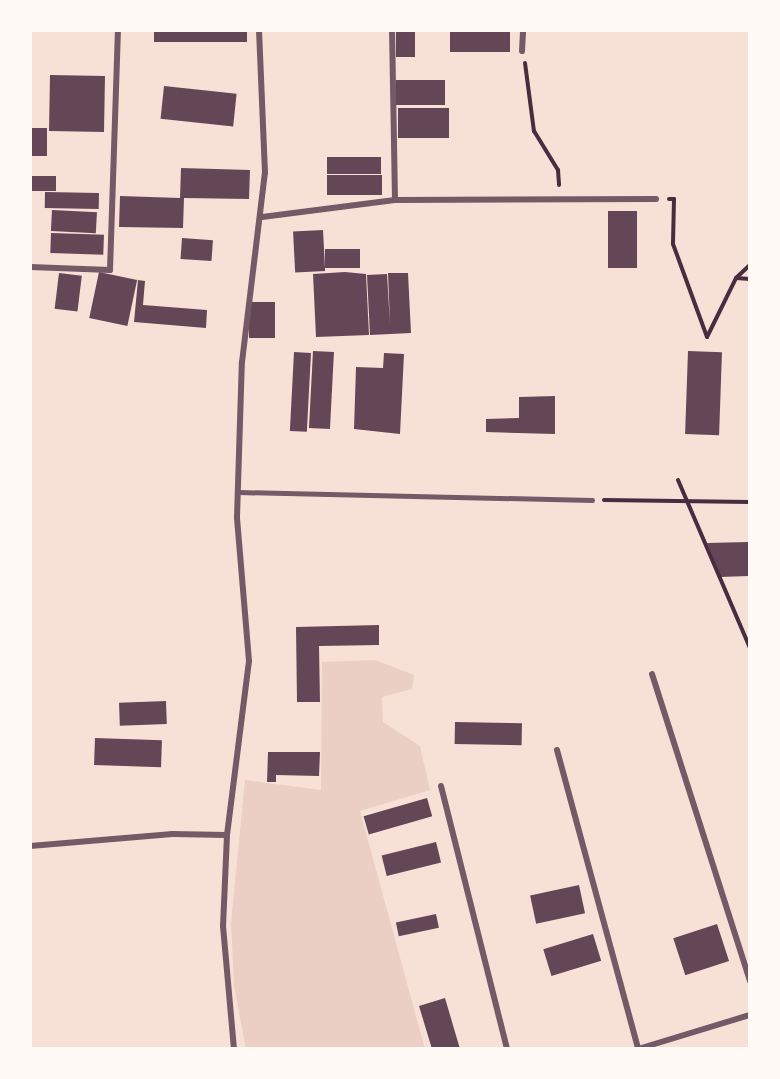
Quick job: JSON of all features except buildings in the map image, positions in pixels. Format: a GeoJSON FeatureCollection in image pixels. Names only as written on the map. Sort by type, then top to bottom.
{"type":"FeatureCollection","features":[{"type":"Feature","properties":{"kind":"street"},"geometry":{"type":"LineString","coordinates":[[30,267],[110,270],[118,30]]}},
{"type":"Feature","properties":{"kind":"street"},"geometry":{"type":"LineString","coordinates":[[234,1049],[223,926],[227,835],[249,661],[238,492],[242,362],[262,217],[267,115],[260,30]]}},
{"type":"Feature","properties":{"kind":"street"},"geometry":{"type":"LineString","coordinates":[[392,30],[395,200]]}},
{"type":"Feature","properties":{"kind":"street"},"geometry":{"type":"LineString","coordinates":[[522,51],[523,30]]}},
{"type":"Feature","properties":{"kind":"street"},"geometry":{"type":"LineString","coordinates":[[262,217],[395,200],[656,199]]}},
{"type":"Feature","properties":{"kind":"street"},"geometry":{"type":"LineString","coordinates":[[651,674],[750,982]]}},
{"type":"Feature","properties":{"kind":"street"},"geometry":{"type":"LineString","coordinates":[[557,750],[638,1049],[750,1015]]}},
{"type":"Feature","properties":{"kind":"street"},"geometry":{"type":"LineString","coordinates":[[441,786],[507,1049]]}},
{"type":"Feature","properties":{"kind":"street"},"geometry":{"type":"LineString","coordinates":[[30,846],[172,834],[227,835]]}},
{"type":"Feature","properties":{"kind":"lane"},"geometry":{"type":"LineString","coordinates":[[238,492],[592,500]]}},
{"type":"Feature","properties":{"kind":"path"},"geometry":{"type":"LineString","coordinates":[[522,51],[532,90],[534,131],[558,170],[559,200]]}},
{"type":"Feature","properties":{"kind":"path"},"geometry":{"type":"LineString","coordinates":[[656,199],[674,199],[673,244],[707,337],[736,278],[750,265]]}},
{"type":"Feature","properties":{"kind":"path"},"geometry":{"type":"LineString","coordinates":[[736,278],[750,279]]}},
{"type":"Feature","properties":{"kind":"path"},"geometry":{"type":"LineString","coordinates":[[678,480],[750,648]]}},
{"type":"Feature","properties":{"kind":"path"},"geometry":{"type":"LineString","coordinates":[[592,500],[750,502]]}},
{"type":"Feature","properties":{"kind":"shaded area"},"geometry":{"type":"Polygon","coordinates":[[[375,660],[414,675],[412,689],[382,697],[383,722],[420,746],[430,790],[360,811],[425,1049],[246,1049],[234,986],[231,922],[245,780],[321,790],[322,662],[375,660]]]}}]}
